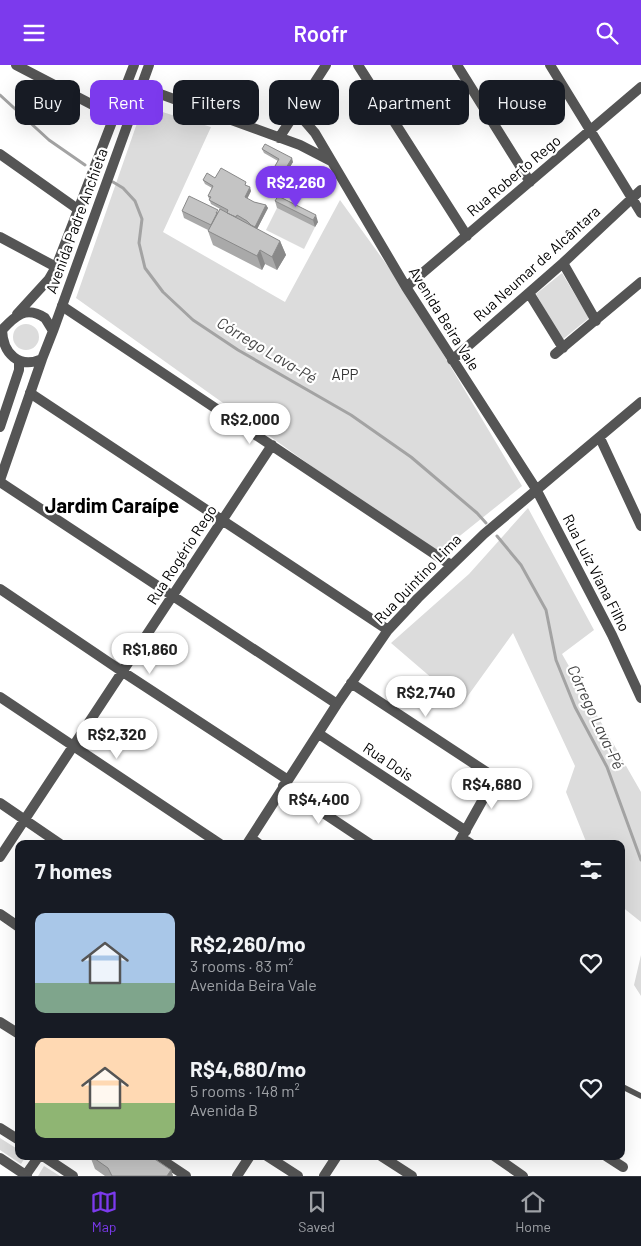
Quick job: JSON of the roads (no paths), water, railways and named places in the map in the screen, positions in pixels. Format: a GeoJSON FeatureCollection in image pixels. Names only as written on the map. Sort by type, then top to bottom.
{"type":"FeatureCollection","features":[{"type":"Feature","properties":{"kind":"street"},"geometry":{"type":"LineString","coordinates":[[16,65],[90,104]]}},
{"type":"Feature","properties":{"kind":"street","name":"Avenida Padre Anchieta"},"geometry":{"type":"LineString","coordinates":[[128,80],[134,65]]}},
{"type":"Feature","properties":{"kind":"street","name":"Avenida Padre Anchieta"},"geometry":{"type":"LineString","coordinates":[[144,80],[149,65]]}},
{"type":"Feature","properties":{"kind":"street"},"geometry":{"type":"LineString","coordinates":[[316,80],[326,65]]}},
{"type":"Feature","properties":{"kind":"street"},"geometry":{"type":"LineString","coordinates":[[358,65],[467,236]]}},
{"type":"Feature","properties":{"kind":"street"},"geometry":{"type":"LineString","coordinates":[[457,65],[530,182]]}},
{"type":"Feature","properties":{"kind":"street"},"geometry":{"type":"LineString","coordinates":[[550,65],[641,213]]}},
{"type":"Feature","properties":{"kind":"street","name":"Rua Roberto Rego"},"geometry":{"type":"LineString","coordinates":[[406,287],[641,87]]}},
{"type":"Feature","properties":{"kind":"street"},"geometry":{"type":"LineString","coordinates":[[163,95],[308,148],[332,161]]}},
{"type":"Feature","properties":{"kind":"street","name":"Avenida Padre Anchieta"},"geometry":{"type":"LineString","coordinates":[[16,359],[5,347],[1,331],[44,285],[56,267],[80,210],[111,125]]}},
{"type":"Feature","properties":{"kind":"street","name":"Avenida Padre Anchieta"},"geometry":{"type":"LineString","coordinates":[[0,481],[42,359],[127,125]]}},
{"type":"Feature","properties":{"kind":"street"},"geometry":{"type":"LineString","coordinates":[[279,138],[287,125]]}},
{"type":"Feature","properties":{"kind":"street","name":"Avenida Beira Vale"},"geometry":{"type":"LineString","coordinates":[[308,125],[332,161],[406,287],[536,489]]}},
{"type":"Feature","properties":{"kind":"street"},"geometry":{"type":"LineString","coordinates":[[0,154],[80,210]]}},
{"type":"Feature","properties":{"kind":"street","name":"Rua Neumar de Alcântara"},"geometry":{"type":"LineString","coordinates":[[452,360],[563,263],[641,190]]}},
{"type":"Feature","properties":{"kind":"street"},"geometry":{"type":"LineString","coordinates":[[0,237],[56,267]]}},
{"type":"Feature","properties":{"kind":"street"},"geometry":{"type":"LineString","coordinates":[[563,263],[596,321]]}},
{"type":"Feature","properties":{"kind":"street"},"geometry":{"type":"LineString","coordinates":[[529,293],[559,351],[641,282]]}},
{"type":"Feature","properties":{"kind":"street"},"geometry":{"type":"LineString","coordinates":[[62,306],[451,565]]}},
{"type":"Feature","properties":{"kind":"street"},"geometry":{"type":"LineString","coordinates":[[17,314],[32,312],[40,315],[51,325],[53,331]]}},
{"type":"Feature","properties":{"kind":"street"},"geometry":{"type":"LineString","coordinates":[[0,357],[29,363],[42,359]]}},
{"type":"Feature","properties":{"kind":"street"},"geometry":{"type":"LineString","coordinates":[[0,427],[19,370],[16,359]]}},
{"type":"Feature","properties":{"kind":"street"},"geometry":{"type":"LineString","coordinates":[[30,393],[388,630]]}},
{"type":"Feature","properties":{"kind":"street","name":"Rua Quintino Lima"},"geometry":{"type":"LineString","coordinates":[[253,840],[285,783],[337,703],[388,630],[451,565],[536,489],[600,438],[641,402]]}},
{"type":"Feature","properties":{"kind":"street"},"geometry":{"type":"LineString","coordinates":[[600,438],[641,526]]}},
{"type":"Feature","properties":{"kind":"street","name":"Rua Rogério Rego"},"geometry":{"type":"LineString","coordinates":[[0,857],[272,445]]}},
{"type":"Feature","properties":{"kind":"street"},"geometry":{"type":"LineString","coordinates":[[0,481],[337,703]]}},
{"type":"Feature","properties":{"kind":"street","name":"Rua Luiz Viana Filho"},"geometry":{"type":"LineString","coordinates":[[536,489],[612,635],[641,698]]}},
{"type":"Feature","properties":{"kind":"street"},"geometry":{"type":"LineString","coordinates":[[0,589],[285,783],[364,840]]}},
{"type":"Feature","properties":{"kind":"street"},"geometry":{"type":"LineString","coordinates":[[351,683],[488,773],[491,785],[464,839]]}},
{"type":"Feature","properties":{"kind":"street"},"geometry":{"type":"LineString","coordinates":[[0,697],[214,840]]}},
{"type":"Feature","properties":{"kind":"street","name":"Rua Dois"},"geometry":{"type":"LineString","coordinates":[[318,734],[464,839]]}},
{"type":"Feature","properties":{"kind":"street"},"geometry":{"type":"LineString","coordinates":[[0,803],[54,840]]}},
{"type":"Feature","properties":{"kind":"street"},"geometry":{"type":"LineString","coordinates":[[0,914],[15,924]]}},
{"type":"Feature","properties":{"kind":"street"},"geometry":{"type":"LineString","coordinates":[[0,1022],[15,1031]]}},
{"type":"Feature","properties":{"kind":"street"},"geometry":{"type":"LineString","coordinates":[[0,1128],[15,1137]]}},
{"type":"Feature","properties":{"kind":"street"},"geometry":{"type":"LineString","coordinates":[[0,1158],[26,1176],[36,1160]]}},
{"type":"Feature","properties":{"kind":"street"},"geometry":{"type":"LineString","coordinates":[[49,1160],[73,1176]]}},
{"type":"Feature","properties":{"kind":"street"},"geometry":{"type":"LineString","coordinates":[[162,1160],[186,1176]]}},
{"type":"Feature","properties":{"kind":"street"},"geometry":{"type":"LineString","coordinates":[[237,1176],[247,1160]]}},
{"type":"Feature","properties":{"kind":"street"},"geometry":{"type":"LineString","coordinates":[[273,1160],[298,1176]]}},
{"type":"Feature","properties":{"kind":"street"},"geometry":{"type":"LineString","coordinates":[[324,1176],[334,1160]]}},
{"type":"Feature","properties":{"kind":"street"},"geometry":{"type":"LineString","coordinates":[[394,1160],[412,1176]]}},
{"type":"Feature","properties":{"kind":"street"},"geometry":{"type":"LineString","coordinates":[[500,1160],[522,1176]]}},
{"type":"Feature","properties":{"kind":"street"},"geometry":{"type":"LineString","coordinates":[[612,1160],[623,1167]]}},
{"type":"Feature","properties":{"kind":"lane"},"geometry":{"type":"LineString","coordinates":[[625,1088],[641,1096]]}},
{"type":"Feature","properties":{"kind":"waterway","name":"Córrego Lava-Pé"},"geometry":{"type":"LineString","coordinates":[[0,95],[49,140],[85,165]]}},
{"type":"Feature","properties":{"kind":"waterway","name":"Córrego Lava-Pé"},"geometry":{"type":"LineString","coordinates":[[113,182],[123,188],[135,201],[142,219],[139,243],[145,268],[163,292],[193,320],[238,350],[351,415],[411,457],[477,513],[486,523]]}},
{"type":"Feature","properties":{"kind":"waterway","name":"Córrego Lava-Pé"},"geometry":{"type":"LineString","coordinates":[[497,536],[521,565],[546,610],[556,660],[575,707],[607,767],[641,860]]}},
{"type":"Feature","properties":{"kind":"district","name":"Jardim Caraípe"},"geometry":{"type":"Point","coordinates":[112,506]}},
{"type":"Feature","properties":{"kind":"park label","name":"APP"},"geometry":{"type":"Point","coordinates":[345,375]}}]}
